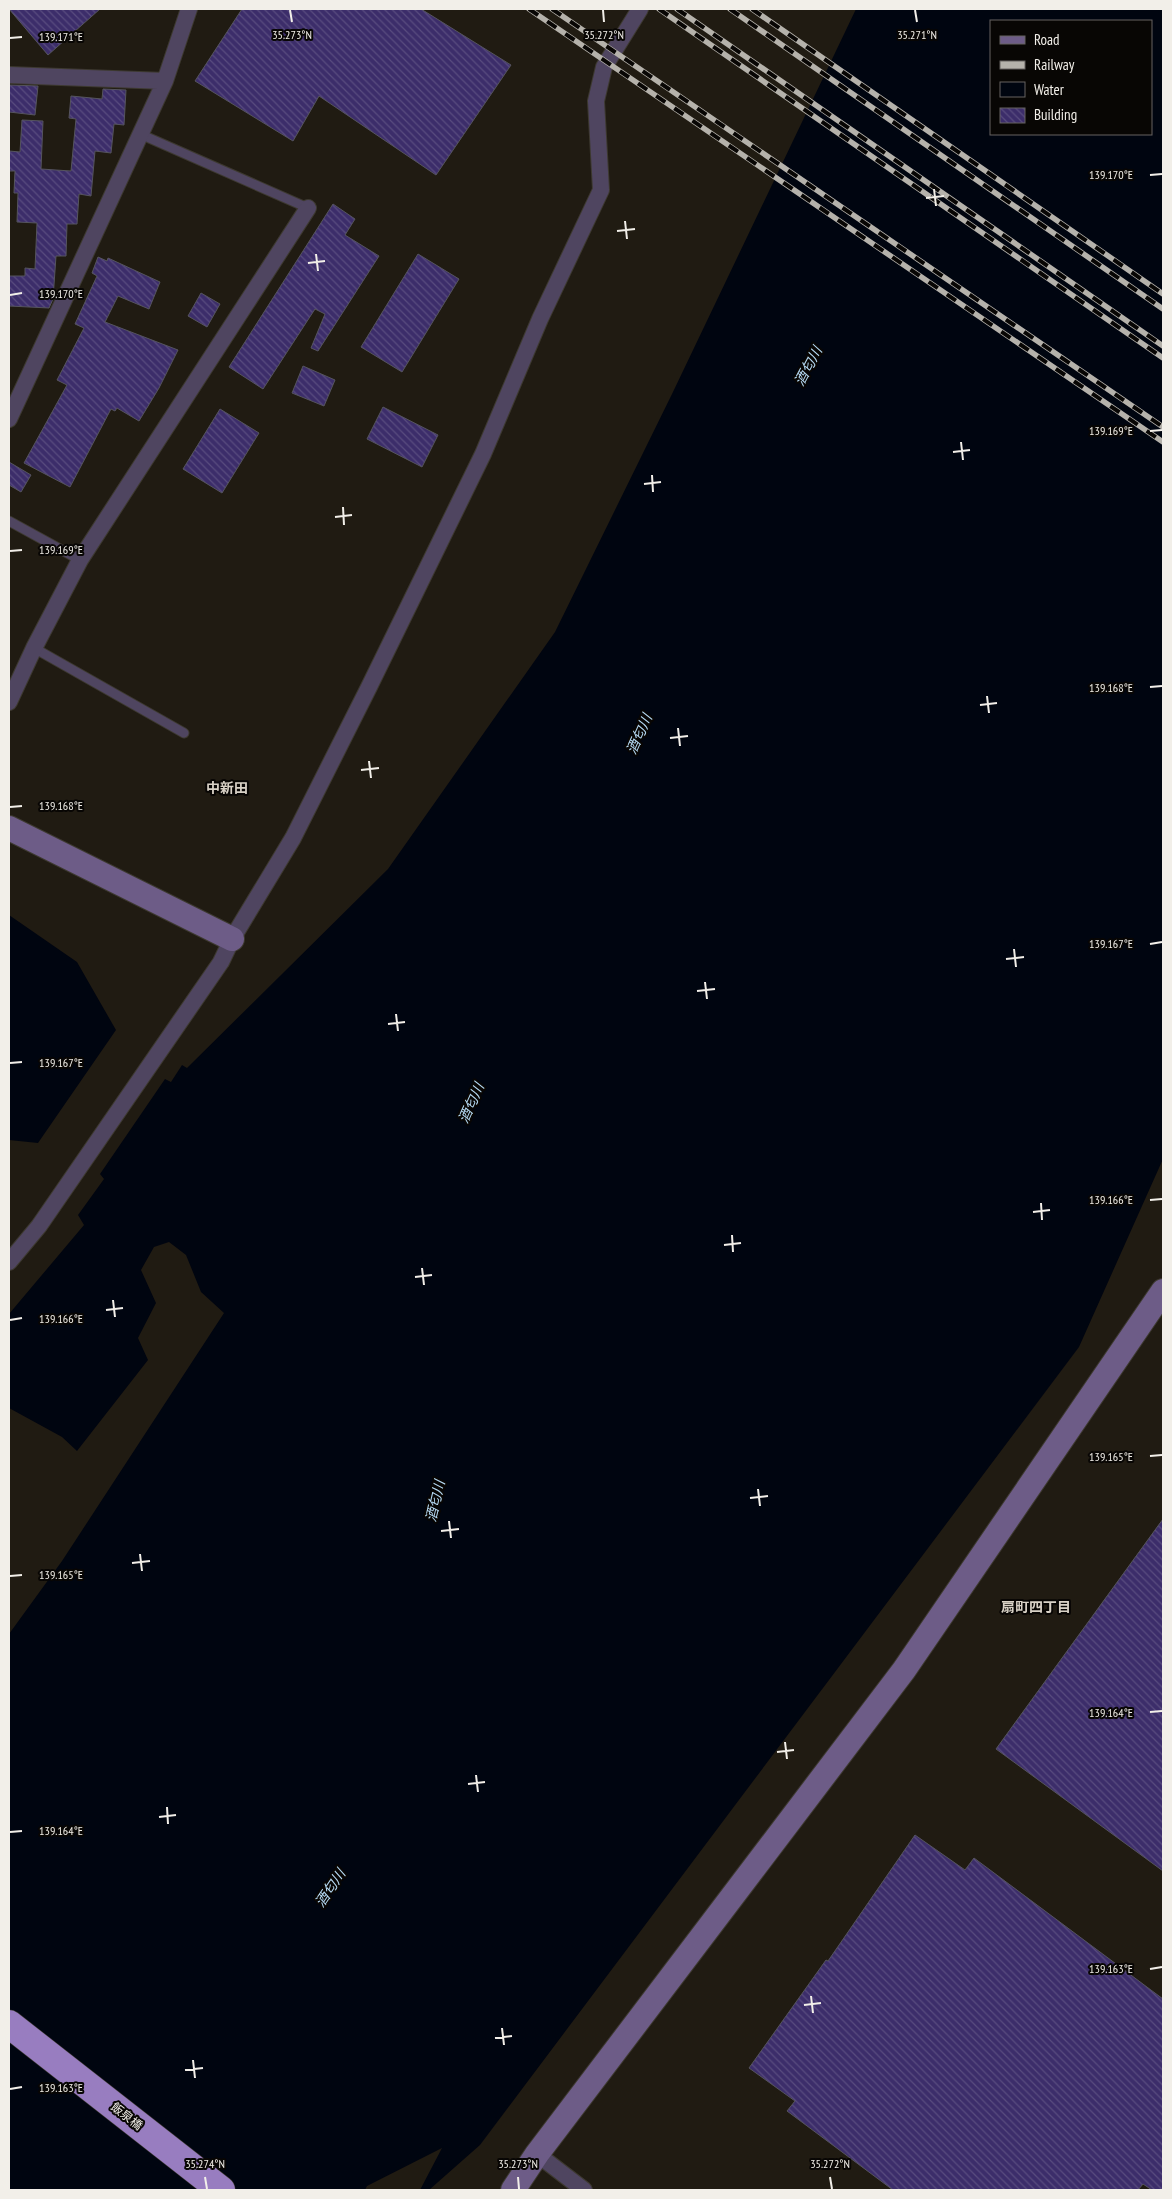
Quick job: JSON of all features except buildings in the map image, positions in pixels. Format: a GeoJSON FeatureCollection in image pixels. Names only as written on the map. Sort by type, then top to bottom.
{"type":"FeatureCollection","features":[{"type":"Feature","properties":{"kind":"highway","name":"飯泉橋"},"geometry":{"type":"LineString","coordinates":[[9,2024],[221,2190]]}},
{"type":"Feature","properties":{"kind":"street"},"geometry":{"type":"LineString","coordinates":[[9,419],[165,82],[189,9]]}},
{"type":"Feature","properties":{"kind":"street"},"geometry":{"type":"LineString","coordinates":[[9,1262],[39,1226],[211,977],[293,838],[483,454],[540,319],[601,190],[596,101],[604,67],[640,9]]}},
{"type":"Feature","properties":{"kind":"street"},"geometry":{"type":"LineString","coordinates":[[9,75],[165,82]]}},
{"type":"Feature","properties":{"kind":"street"},"geometry":{"type":"LineString","coordinates":[[9,702],[34,648],[80,560],[308,208]]}},
{"type":"Feature","properties":{"kind":"street"},"geometry":{"type":"LineString","coordinates":[[9,828],[232,939]]}},
{"type":"Feature","properties":{"kind":"street"},"geometry":{"type":"LineString","coordinates":[[513,2190],[538,2154],[904,1670],[1163,1292]]}},
{"type":"Feature","properties":{"kind":"street"},"geometry":{"type":"LineString","coordinates":[[538,2154],[584,2190]]}},
{"type":"Feature","properties":{"kind":"lane"},"geometry":{"type":"LineString","coordinates":[[140,134],[308,208]]}},
{"type":"Feature","properties":{"kind":"lane"},"geometry":{"type":"LineString","coordinates":[[9,521],[80,560]]}},
{"type":"Feature","properties":{"kind":"lane"},"geometry":{"type":"LineString","coordinates":[[34,648],[184,733]]}},
{"type":"Feature","properties":{"kind":"water","name":"酒匂川"},"geometry":{"type":"Polygon","coordinates":[[[856,9],[1163,9],[1163,1159],[1079,1347],[480,2145],[429,2190],[420,2190],[442,2148],[367,2186],[365,2190],[9,2190],[9,1634],[62,1561],[224,1313],[201,1292],[186,1255],[169,1242],[154,1247],[141,1270],[156,1303],[138,1338],[148,1360],[77,1451],[62,1437],[9,1408],[9,1314],[84,1225],[78,1215],[104,1179],[100,1174],[165,1079],[171,1082],[182,1065],[187,1068],[388,869],[555,632],[672,394],[856,9]]]}},
{"type":"Feature","properties":{"kind":"water"},"geometry":{"type":"Polygon","coordinates":[[[9,915],[77,962],[116,1030],[38,1143],[9,1140],[9,915]]]}},
{"type":"Feature","properties":{"kind":"railway"},"geometry":{"type":"LineString","coordinates":[[529,9],[1163,442]]}},
{"type":"Feature","properties":{"kind":"railway"},"geometry":{"type":"LineString","coordinates":[[552,9],[1163,427]]}},
{"type":"Feature","properties":{"kind":"railway"},"geometry":{"type":"LineString","coordinates":[[659,9],[1163,358]]}},
{"type":"Feature","properties":{"kind":"railway"},"geometry":{"type":"LineString","coordinates":[[677,9],[1163,346]]}},
{"type":"Feature","properties":{"kind":"railway"},"geometry":{"type":"LineString","coordinates":[[730,9],[1163,309]]}},
{"type":"Feature","properties":{"kind":"railway"},"geometry":{"type":"LineString","coordinates":[[752,9],[1163,294]]}},
{"type":"Feature","properties":{"kind":"district","name":"中新田"},"geometry":{"type":"Point","coordinates":[227,788]}},
{"type":"Feature","properties":{"kind":"district","name":"扇町四丁目"},"geometry":{"type":"Point","coordinates":[1036,1607]}}]}
